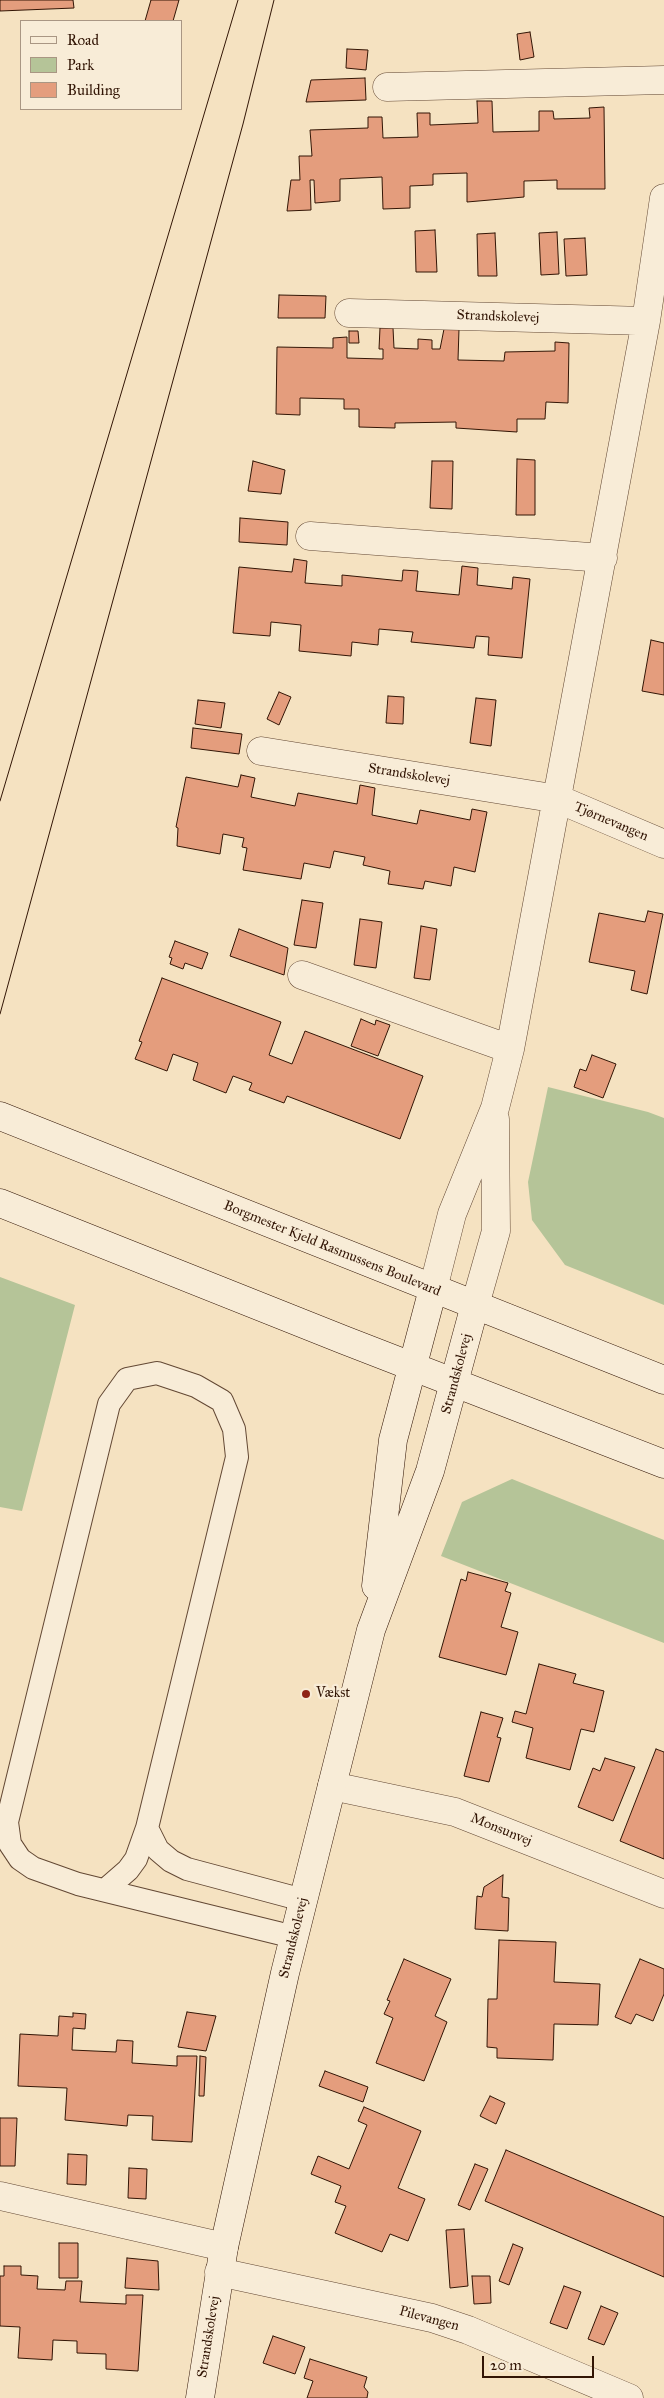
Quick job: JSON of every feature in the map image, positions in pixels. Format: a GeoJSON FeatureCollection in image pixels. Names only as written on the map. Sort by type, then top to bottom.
{"type":"FeatureCollection","features":[{"type":"Feature","properties":{"kind":"street"},"geometry":{"type":"LineString","coordinates":[[387,88],[664,80]]}},
{"type":"Feature","properties":{"kind":"street","name":"Strandskolevej"},"geometry":{"type":"LineString","coordinates":[[371,1630],[393,1440],[452,1214],[495,1108],[510,1049],[646,322],[664,198]]}},
{"type":"Feature","properties":{"kind":"street","name":"Strandskolevej"},"geometry":{"type":"LineString","coordinates":[[349,313],[646,322]]}},
{"type":"Feature","properties":{"kind":"street"},"geometry":{"type":"LineString","coordinates":[[310,536],[603,558]]}},
{"type":"Feature","properties":{"kind":"street","name":"Strandskolevej"},"geometry":{"type":"LineString","coordinates":[[261,752],[558,799]]}},
{"type":"Feature","properties":{"kind":"street","name":"Tjørnevangen"},"geometry":{"type":"LineString","coordinates":[[558,799],[664,844]]}},
{"type":"Feature","properties":{"kind":"street"},"geometry":{"type":"LineString","coordinates":[[302,975],[510,1049]]}},
{"type":"Feature","properties":{"kind":"street","name":"Strandskolevej"},"geometry":{"type":"LineString","coordinates":[[200,2398],[221,2260],[294,1937],[371,1630],[430,1471],[496,1231],[495,1108]]}},
{"type":"Feature","properties":{"kind":"street","name":"Borgmester Kjeld Rasmussens Boulevard"},"geometry":{"type":"LineString","coordinates":[[0,1116],[664,1380]]}},
{"type":"Feature","properties":{"kind":"street"},"geometry":{"type":"LineString","coordinates":[[0,1203],[412,1367],[664,1464]]}},
{"type":"Feature","properties":{"kind":"street","name":"Monsunvej"},"geometry":{"type":"LineString","coordinates":[[332,1786],[455,1812],[664,1894]]}},
{"type":"Feature","properties":{"kind":"street"},"geometry":{"type":"LineString","coordinates":[[0,2196],[221,2260]]}},
{"type":"Feature","properties":{"kind":"street","name":"Pilevangen"},"geometry":{"type":"LineString","coordinates":[[221,2260],[432,2318],[468,2330],[629,2398]]}},
{"type":"Feature","properties":{"kind":"lane"},"geometry":{"type":"LineString","coordinates":[[106,1890],[136,1859],[147,1828],[237,1457],[234,1429],[222,1401],[196,1386],[157,1373],[127,1379],[109,1404],[7,1822],[10,1844],[20,1859],[34,1868],[78,1884],[294,1937]]}},
{"type":"Feature","properties":{"kind":"lane"},"geometry":{"type":"LineString","coordinates":[[147,1828],[158,1850],[179,1865],[303,1900]]}},
{"type":"Feature","properties":{"kind":"green space"},"geometry":{"type":"Polygon","coordinates":[[[548,1087],[648,1112],[664,1118],[664,1305],[565,1265],[532,1220],[528,1182],[548,1087]]]}},
{"type":"Feature","properties":{"kind":"green space"},"geometry":{"type":"Polygon","coordinates":[[[0,1277],[75,1305],[22,1511],[0,1507],[0,1277]]]}},
{"type":"Feature","properties":{"kind":"green space"},"geometry":{"type":"Polygon","coordinates":[[[512,1479],[664,1540],[664,1643],[441,1556],[462,1502],[512,1479]]]}},
{"type":"Feature","properties":{"kind":"building"},"geometry":{"type":"Polygon","coordinates":[[[0,0],[73,0],[74,8],[0,11],[0,0]]]}},
{"type":"Feature","properties":{"kind":"building"},"geometry":{"type":"Polygon","coordinates":[[[151,0],[179,0],[173,20],[145,20],[151,0]]]}},
{"type":"Feature","properties":{"kind":"building"},"geometry":{"type":"Polygon","coordinates":[[[530,32],[534,57],[520,60],[517,34],[530,32]]]}},
{"type":"Feature","properties":{"kind":"building"},"geometry":{"type":"Polygon","coordinates":[[[347,49],[368,50],[366,70],[346,68],[347,49]]]}},
{"type":"Feature","properties":{"kind":"building"},"geometry":{"type":"Polygon","coordinates":[[[365,78],[366,100],[306,102],[311,80],[365,78]]]}},
{"type":"Feature","properties":{"kind":"building"},"geometry":{"type":"Polygon","coordinates":[[[477,101],[492,101],[493,132],[539,131],[539,111],[553,111],[554,119],[590,118],[589,108],[604,107],[605,189],[557,189],[557,180],[524,181],[524,197],[467,202],[467,173],[433,174],[433,185],[410,186],[410,208],[383,209],[382,177],[340,179],[340,201],[315,203],[314,180],[310,180],[311,210],[287,211],[291,180],[300,180],[299,156],[312,156],[310,130],[368,128],[368,117],[382,117],[383,138],[418,137],[417,113],[430,113],[430,125],[478,123],[477,101]]]}},
{"type":"Feature","properties":{"kind":"building"},"geometry":{"type":"Polygon","coordinates":[[[435,230],[437,272],[416,272],[415,231],[435,230]]]}},
{"type":"Feature","properties":{"kind":"building"},"geometry":{"type":"Polygon","coordinates":[[[557,232],[559,274],[541,275],[539,233],[557,232]]]}},
{"type":"Feature","properties":{"kind":"building"},"geometry":{"type":"Polygon","coordinates":[[[495,233],[497,276],[478,276],[477,234],[495,233]]]}},
{"type":"Feature","properties":{"kind":"building"},"geometry":{"type":"Polygon","coordinates":[[[585,238],[587,275],[566,276],[564,239],[585,238]]]}},
{"type":"Feature","properties":{"kind":"building"},"geometry":{"type":"Polygon","coordinates":[[[279,295],[326,296],[325,318],[278,318],[279,295]]]}},
{"type":"Feature","properties":{"kind":"building"},"geometry":{"type":"Polygon","coordinates":[[[380,328],[393,328],[394,348],[418,349],[418,339],[432,340],[432,349],[440,349],[444,329],[459,329],[458,360],[504,361],[505,352],[555,351],[555,342],[569,343],[568,403],[546,402],[545,419],[517,419],[517,432],[456,428],[456,422],[395,423],[395,428],[359,427],[359,409],[344,409],[344,399],[300,398],[300,415],[276,414],[277,347],[333,348],[333,338],[347,337],[347,358],[383,359],[383,349],[379,349],[380,328]]]}},
{"type":"Feature","properties":{"kind":"building"},"geometry":{"type":"Polygon","coordinates":[[[349,331],[358,331],[359,343],[349,343],[349,331]]]}},
{"type":"Feature","properties":{"kind":"building"},"geometry":{"type":"Polygon","coordinates":[[[517,459],[535,460],[535,515],[516,515],[517,459]]]}},
{"type":"Feature","properties":{"kind":"building"},"geometry":{"type":"Polygon","coordinates":[[[253,461],[285,470],[281,494],[248,491],[253,461]]]}},
{"type":"Feature","properties":{"kind":"building"},"geometry":{"type":"Polygon","coordinates":[[[432,461],[453,461],[452,509],[430,508],[432,461]]]}},
{"type":"Feature","properties":{"kind":"building"},"geometry":{"type":"Polygon","coordinates":[[[240,518],[288,522],[287,545],[239,542],[240,518]]]}},
{"type":"Feature","properties":{"kind":"building"},"geometry":{"type":"Polygon","coordinates":[[[294,559],[307,561],[305,583],[342,586],[342,575],[402,581],[403,570],[418,571],[416,591],[459,595],[462,566],[478,568],[477,585],[512,589],[513,577],[530,579],[522,658],[488,655],[489,637],[476,636],[474,648],[411,642],[413,632],[379,629],[378,645],[352,642],[351,656],[299,651],[301,625],[271,622],[270,636],[233,633],[239,567],[292,572],[294,559]]]}},
{"type":"Feature","properties":{"kind":"building"},"geometry":{"type":"Polygon","coordinates":[[[651,640],[664,643],[664,695],[642,691],[651,640]]]}},
{"type":"Feature","properties":{"kind":"building"},"geometry":{"type":"Polygon","coordinates":[[[279,692],[291,697],[279,725],[267,719],[279,692]]]}},
{"type":"Feature","properties":{"kind":"building"},"geometry":{"type":"Polygon","coordinates":[[[388,696],[404,697],[403,724],[386,723],[388,696]]]}},
{"type":"Feature","properties":{"kind":"building"},"geometry":{"type":"Polygon","coordinates":[[[476,698],[496,700],[491,746],[470,743],[476,698]]]}},
{"type":"Feature","properties":{"kind":"building"},"geometry":{"type":"Polygon","coordinates":[[[198,700],[225,703],[221,728],[195,724],[198,700]]]}},
{"type":"Feature","properties":{"kind":"building"},"geometry":{"type":"Polygon","coordinates":[[[193,728],[242,734],[239,754],[191,748],[193,728]]]}},
{"type":"Feature","properties":{"kind":"building"},"geometry":{"type":"Polygon","coordinates":[[[241,775],[255,778],[251,797],[295,806],[298,793],[357,804],[360,785],[375,788],[372,815],[417,824],[420,810],[470,820],[472,809],[487,812],[475,872],[454,867],[451,886],[425,881],[423,889],[388,884],[390,871],[363,865],[365,857],[334,851],[330,868],[304,863],[301,879],[243,870],[247,848],[242,847],[244,838],[223,834],[220,854],[177,846],[178,828],[176,827],[186,777],[238,787],[241,775]]]}},
{"type":"Feature","properties":{"kind":"building"},"geometry":{"type":"Polygon","coordinates":[[[302,900],[323,903],[316,948],[294,945],[302,900]]]}},
{"type":"Feature","properties":{"kind":"building"},"geometry":{"type":"Polygon","coordinates":[[[648,911],[663,914],[647,994],[631,990],[635,971],[589,962],[599,913],[645,922],[648,911]]]}},
{"type":"Feature","properties":{"kind":"building"},"geometry":{"type":"Polygon","coordinates":[[[360,919],[382,922],[376,968],[354,965],[360,919]]]}},
{"type":"Feature","properties":{"kind":"building"},"geometry":{"type":"Polygon","coordinates":[[[421,926],[437,929],[430,980],[414,978],[421,926]]]}},
{"type":"Feature","properties":{"kind":"building"},"geometry":{"type":"Polygon","coordinates":[[[239,929],[288,948],[284,975],[230,956],[239,929]]]}},
{"type":"Feature","properties":{"kind":"building"},"geometry":{"type":"Polygon","coordinates":[[[175,941],[208,953],[202,969],[185,963],[183,969],[170,964],[172,958],[169,957],[175,941]]]}},
{"type":"Feature","properties":{"kind":"building"},"geometry":{"type":"Polygon","coordinates":[[[162,978],[281,1022],[269,1055],[292,1064],[305,1031],[423,1076],[400,1139],[287,1096],[284,1103],[249,1090],[252,1083],[233,1076],[226,1093],[193,1080],[198,1063],[173,1054],[167,1071],[135,1059],[142,1042],[139,1041],[162,978]]]}},
{"type":"Feature","properties":{"kind":"building"},"geometry":{"type":"Polygon","coordinates":[[[361,1019],[375,1025],[376,1020],[390,1025],[378,1056],[351,1046],[361,1019]]]}},
{"type":"Feature","properties":{"kind":"building"},"geometry":{"type":"Polygon","coordinates":[[[592,1055],[616,1064],[603,1098],[574,1087],[580,1069],[586,1071],[592,1055]]]}},
{"type":"Feature","properties":{"kind":"building"},"geometry":{"type":"Polygon","coordinates":[[[468,1572],[508,1583],[505,1591],[511,1593],[501,1627],[518,1632],[506,1675],[439,1657],[461,1579],[466,1581],[468,1572]]]}},
{"type":"Feature","properties":{"kind":"building"},"geometry":{"type":"Polygon","coordinates":[[[539,1664],[576,1674],[573,1683],[604,1691],[594,1732],[581,1729],[570,1770],[526,1758],[533,1728],[512,1722],[515,1711],[526,1714],[539,1664]]]}},
{"type":"Feature","properties":{"kind":"building"},"geometry":{"type":"Polygon","coordinates":[[[481,1712],[503,1718],[497,1737],[501,1738],[489,1782],[464,1776],[481,1712]]]}},
{"type":"Feature","properties":{"kind":"building"},"geometry":{"type":"Polygon","coordinates":[[[656,1749],[664,1752],[664,1859],[620,1841],[656,1749]]]}},
{"type":"Feature","properties":{"kind":"building"},"geometry":{"type":"Polygon","coordinates":[[[605,1758],[635,1767],[613,1821],[578,1807],[593,1768],[600,1771],[605,1758]]]}},
{"type":"Feature","properties":{"kind":"building"},"geometry":{"type":"Polygon","coordinates":[[[503,1875],[502,1897],[509,1898],[508,1931],[475,1929],[477,1896],[482,1897],[484,1887],[503,1875]]]}},
{"type":"Feature","properties":{"kind":"building"},"geometry":{"type":"Polygon","coordinates":[[[499,1940],[556,1942],[554,1982],[600,1984],[598,2025],[554,2024],[553,2060],[497,2058],[497,2048],[487,2047],[488,1999],[497,1999],[499,1940]]]}},
{"type":"Feature","properties":{"kind":"building"},"geometry":{"type":"Polygon","coordinates":[[[404,1959],[451,1979],[435,2016],[447,2022],[424,2081],[376,2063],[393,2018],[384,2014],[390,2001],[387,2000],[404,1959]]]}},
{"type":"Feature","properties":{"kind":"building"},"geometry":{"type":"Polygon","coordinates":[[[640,1959],[664,1969],[664,1994],[653,2021],[636,2014],[631,2024],[615,2017],[640,1959]]]}},
{"type":"Feature","properties":{"kind":"building"},"geometry":{"type":"Polygon","coordinates":[[[187,2012],[216,2016],[206,2051],[178,2047],[187,2012]]]}},
{"type":"Feature","properties":{"kind":"building"},"geometry":{"type":"Polygon","coordinates":[[[73,2013],[86,2014],[85,2029],[73,2028],[72,2050],[116,2052],[117,2040],[133,2041],[132,2063],[177,2066],[177,2056],[197,2056],[192,2142],[152,2140],[153,2116],[128,2115],[127,2126],[65,2120],[67,2088],[18,2086],[20,2034],[58,2036],[59,2016],[73,2017],[73,2013]]]}},
{"type":"Feature","properties":{"kind":"building"},"geometry":{"type":"Polygon","coordinates":[[[200,2056],[206,2057],[204,2096],[199,2096],[200,2056]]]}},
{"type":"Feature","properties":{"kind":"building"},"geometry":{"type":"Polygon","coordinates":[[[325,2071],[368,2087],[363,2102],[319,2086],[325,2071]]]}},
{"type":"Feature","properties":{"kind":"building"},"geometry":{"type":"Polygon","coordinates":[[[490,2096],[505,2103],[496,2124],[480,2116],[490,2096]]]}},
{"type":"Feature","properties":{"kind":"building"},"geometry":{"type":"Polygon","coordinates":[[[364,2107],[421,2131],[398,2188],[425,2199],[408,2241],[390,2234],[382,2252],[335,2233],[346,2206],[335,2202],[341,2186],[311,2174],[318,2156],[349,2169],[367,2125],[358,2121],[364,2107]]]}},
{"type":"Feature","properties":{"kind":"building"},"geometry":{"type":"Polygon","coordinates":[[[0,2118],[17,2118],[15,2166],[0,2166],[0,2118]]]}},
{"type":"Feature","properties":{"kind":"building"},"geometry":{"type":"Polygon","coordinates":[[[506,2150],[664,2217],[664,2277],[485,2201],[506,2150]]]}},
{"type":"Feature","properties":{"kind":"building"},"geometry":{"type":"Polygon","coordinates":[[[68,2154],[87,2155],[86,2185],[67,2184],[68,2154]]]}},
{"type":"Feature","properties":{"kind":"building"},"geometry":{"type":"Polygon","coordinates":[[[475,2164],[488,2169],[470,2210],[458,2205],[475,2164]]]}},
{"type":"Feature","properties":{"kind":"building"},"geometry":{"type":"Polygon","coordinates":[[[129,2168],[147,2169],[146,2199],[128,2198],[129,2168]]]}},
{"type":"Feature","properties":{"kind":"building"},"geometry":{"type":"Polygon","coordinates":[[[464,2229],[468,2286],[450,2288],[446,2230],[464,2229]]]}},
{"type":"Feature","properties":{"kind":"building"},"geometry":{"type":"Polygon","coordinates":[[[59,2243],[78,2243],[78,2278],[59,2278],[59,2243]]]}},
{"type":"Feature","properties":{"kind":"building"},"geometry":{"type":"Polygon","coordinates":[[[513,2244],[523,2248],[509,2285],[499,2281],[513,2244]]]}},
{"type":"Feature","properties":{"kind":"building"},"geometry":{"type":"Polygon","coordinates":[[[127,2258],[158,2261],[159,2290],[125,2288],[127,2258]]]}},
{"type":"Feature","properties":{"kind":"building"},"geometry":{"type":"Polygon","coordinates":[[[4,2266],[21,2266],[21,2275],[38,2276],[37,2289],[65,2290],[66,2281],[82,2281],[80,2302],[126,2304],[126,2295],[143,2295],[138,2371],[106,2369],[106,2354],[77,2353],[77,2341],[53,2340],[52,2360],[18,2358],[20,2327],[0,2326],[0,2276],[4,2276],[4,2266]]]}},
{"type":"Feature","properties":{"kind":"building"},"geometry":{"type":"Polygon","coordinates":[[[472,2276],[490,2276],[491,2303],[474,2304],[472,2276]]]}},
{"type":"Feature","properties":{"kind":"building"},"geometry":{"type":"Polygon","coordinates":[[[564,2286],[581,2292],[567,2329],[550,2323],[564,2286]]]}},
{"type":"Feature","properties":{"kind":"building"},"geometry":{"type":"Polygon","coordinates":[[[601,2306],[618,2313],[604,2345],[588,2339],[601,2306]]]}},
{"type":"Feature","properties":{"kind":"building"},"geometry":{"type":"Polygon","coordinates":[[[273,2336],[305,2347],[295,2374],[263,2363],[273,2336]]]}},
{"type":"Feature","properties":{"kind":"building"},"geometry":{"type":"Polygon","coordinates":[[[310,2359],[367,2377],[364,2387],[368,2392],[367,2398],[307,2398],[313,2381],[304,2378],[310,2359]]]}},
{"type":"Feature","properties":{"kind":"tram line"},"geometry":{"type":"LineString","coordinates":[[0,801],[238,0]]}},
{"type":"Feature","properties":{"kind":"tram line"},"geometry":{"type":"LineString","coordinates":[[0,1014],[243,124],[274,0]]}},
{"type":"Feature","properties":{"kind":"place","name":"Vækst"},"geometry":{"type":"Point","coordinates":[306,1694]}}]}
